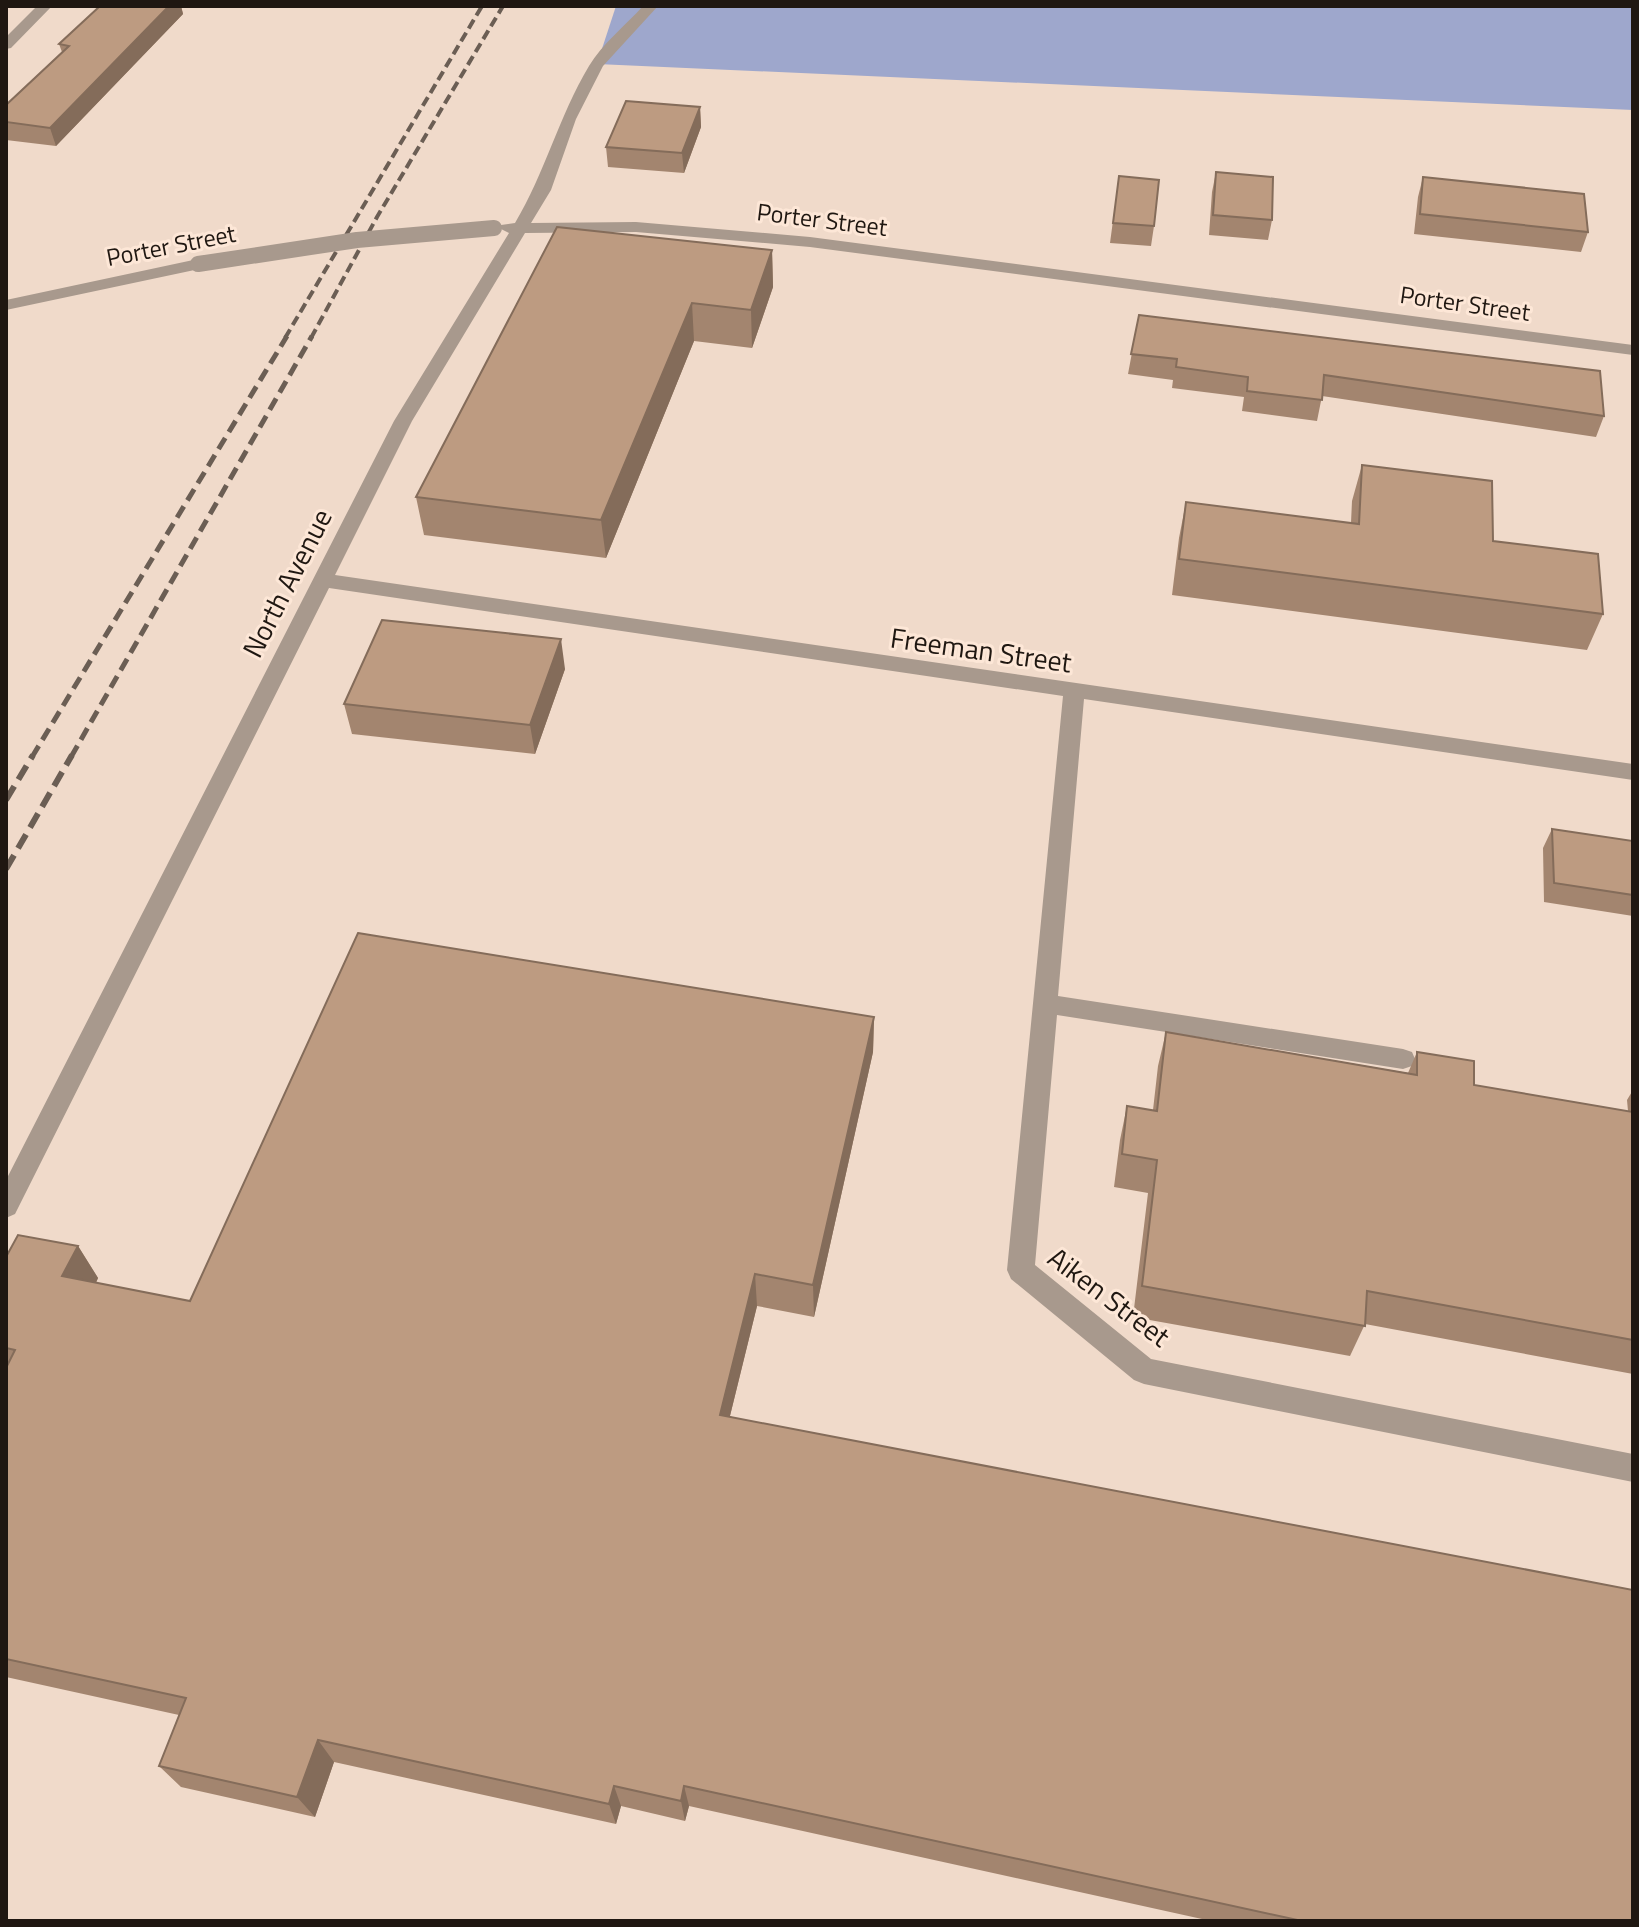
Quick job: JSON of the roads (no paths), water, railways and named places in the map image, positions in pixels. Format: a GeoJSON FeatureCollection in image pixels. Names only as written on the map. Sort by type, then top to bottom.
{"type":"FeatureCollection","features":[{"type":"Feature","properties":{"kind":"street"},"geometry":{"type":"LineString","coordinates":[[6,45],[45,6]]}},
{"type":"Feature","properties":{"kind":"street","name":"North Avenue"},"geometry":{"type":"LineString","coordinates":[[6,1206],[403,421],[543,190],[568,119],[597,64],[651,6]]}},
{"type":"Feature","properties":{"kind":"street","name":"Porter Street"},"geometry":{"type":"LineString","coordinates":[[6,305],[198,264],[357,240],[494,228],[636,227],[810,242],[1633,350]]}},
{"type":"Feature","properties":{"kind":"street","name":"Freeman Street"},"geometry":{"type":"LineString","coordinates":[[322,580],[1633,772]]}},
{"type":"Feature","properties":{"kind":"street","name":"Aiken Street"},"geometry":{"type":"LineString","coordinates":[[1074,692],[1021,1270],[1144,1371],[1633,1468]]}},
{"type":"Feature","properties":{"kind":"street"},"geometry":{"type":"LineString","coordinates":[[1046,1004],[1403,1059]]}},
{"type":"Feature","properties":{"kind":"railway"},"geometry":{"type":"LineString","coordinates":[[285,338],[482,6]]}},
{"type":"Feature","properties":{"kind":"railway"},"geometry":{"type":"LineString","coordinates":[[311,338],[377,217],[503,6]]}},
{"type":"Feature","properties":{"kind":"railway"},"geometry":{"type":"LineString","coordinates":[[32,757],[287,336]]}},
{"type":"Feature","properties":{"kind":"railway"},"geometry":{"type":"LineString","coordinates":[[71,757],[312,336]]}},
{"type":"Feature","properties":{"kind":"railway"},"geometry":{"type":"LineString","coordinates":[[6,800],[33,755]]}},
{"type":"Feature","properties":{"kind":"railway"},"geometry":{"type":"LineString","coordinates":[[6,869],[72,755]]}}]}
